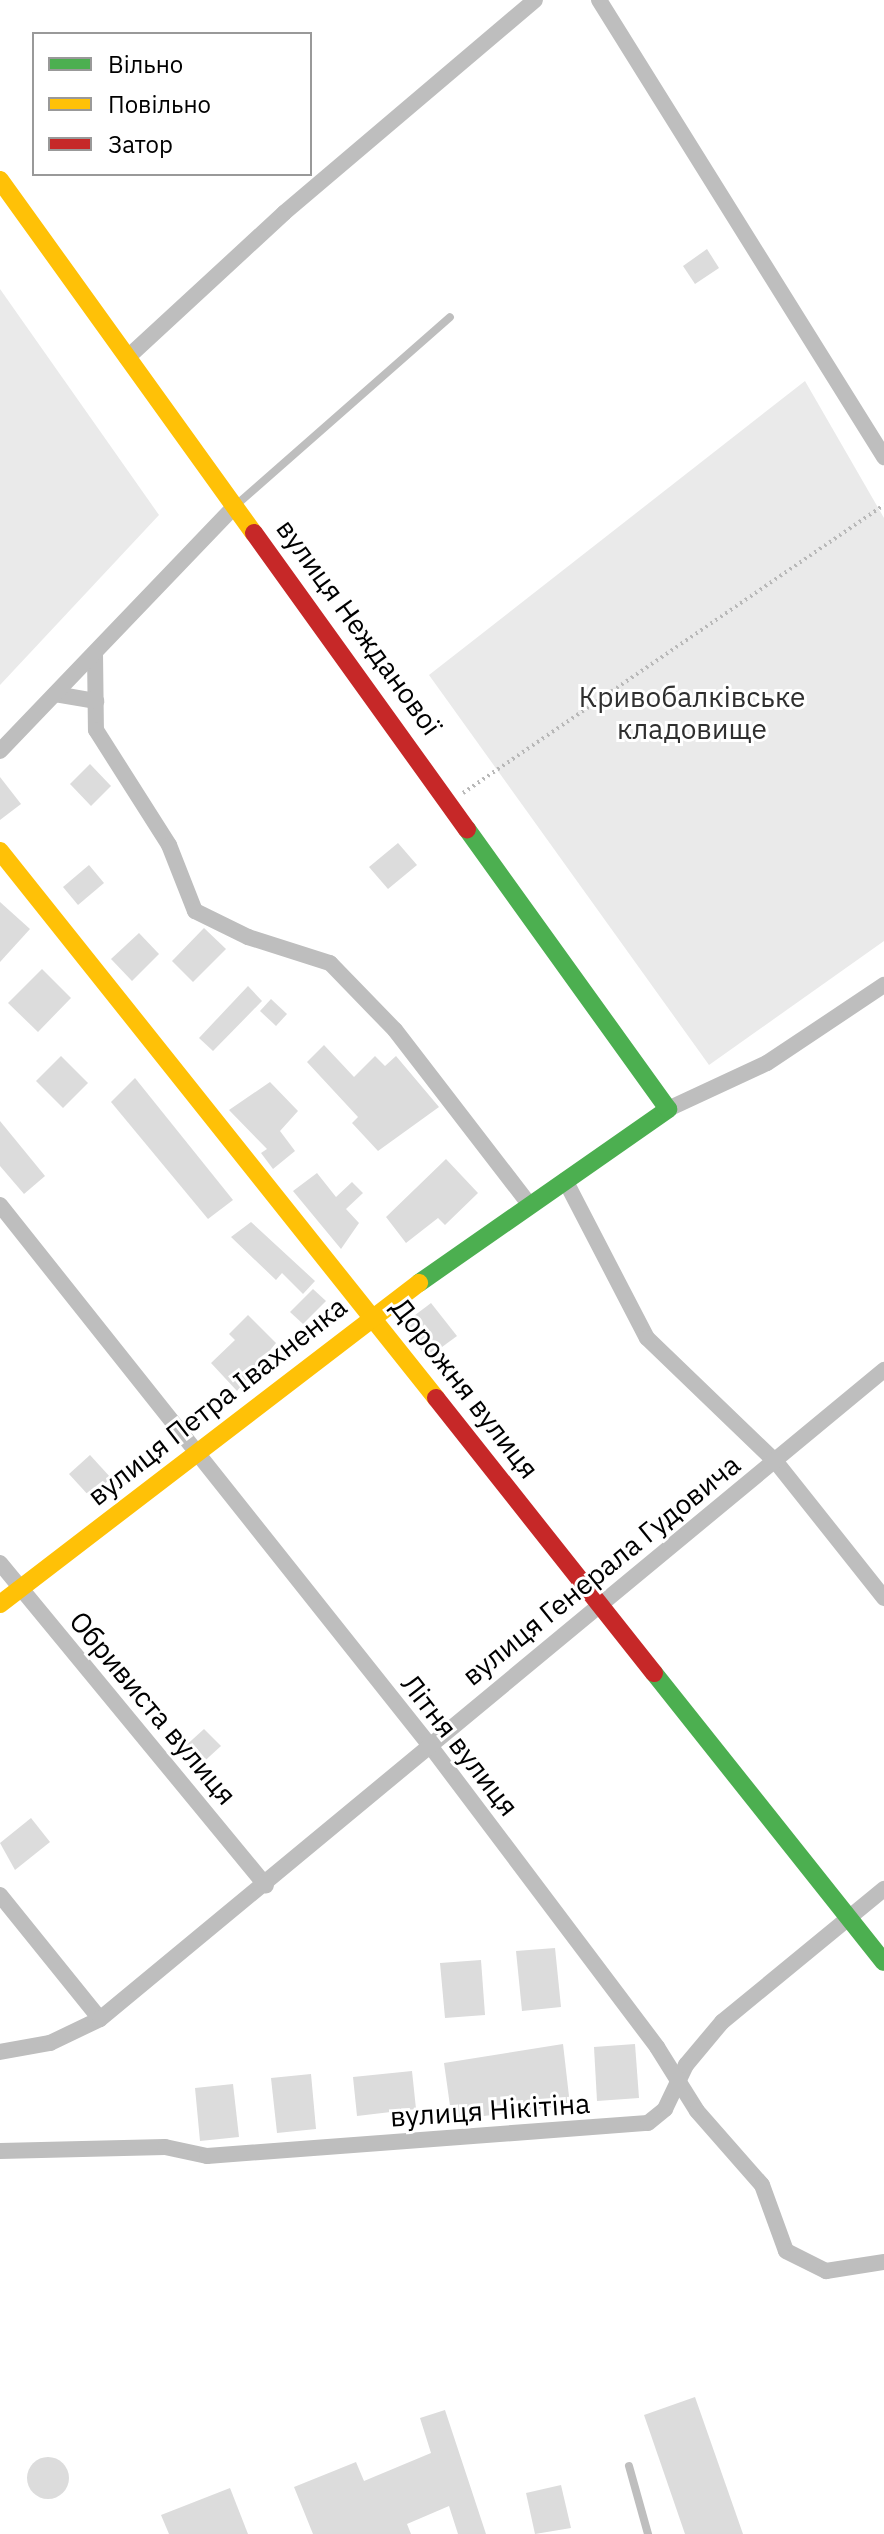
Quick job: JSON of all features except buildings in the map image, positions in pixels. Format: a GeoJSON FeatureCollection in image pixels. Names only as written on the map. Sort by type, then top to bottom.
{"type":"FeatureCollection","features":[{"type":"Feature","properties":{"kind":"street"},"geometry":{"type":"LineString","coordinates":[[127,358],[284,213],[535,0]]}},
{"type":"Feature","properties":{"kind":"street"},"geometry":{"type":"LineString","coordinates":[[599,0],[884,457]]}},
{"type":"Feature","properties":{"kind":"street","name":"вулиця Нежданової"},"geometry":{"type":"LineString","coordinates":[[0,180],[452,801],[668,1109]]}},
{"type":"Feature","properties":{"kind":"street"},"geometry":{"type":"LineString","coordinates":[[0,751],[235,506]]}},
{"type":"Feature","properties":{"kind":"street"},"geometry":{"type":"LineString","coordinates":[[95,653],[96,730],[169,845],[195,911],[248,937],[330,963],[395,1030],[530,1205]]}},
{"type":"Feature","properties":{"kind":"street"},"geometry":{"type":"LineString","coordinates":[[55,694],[96,701]]}},
{"type":"Feature","properties":{"kind":"street","name":"Дорожня вулиця"},"geometry":{"type":"LineString","coordinates":[[0,851],[884,1962]]}},
{"type":"Feature","properties":{"kind":"street"},"geometry":{"type":"LineString","coordinates":[[668,1109],[767,1063],[884,985]]}},
{"type":"Feature","properties":{"kind":"street","name":"вулиця Петра Івахненка"},"geometry":{"type":"LineString","coordinates":[[0,1604],[373,1316],[668,1109]]}},
{"type":"Feature","properties":{"kind":"street"},"geometry":{"type":"LineString","coordinates":[[565,1180],[647,1338],[776,1462],[884,1598]]}},
{"type":"Feature","properties":{"kind":"street","name":"Літня вулиця"},"geometry":{"type":"LineString","coordinates":[[0,1205],[428,1743],[677,2080],[762,2185],[786,2251],[826,2271],[884,2262]]}},
{"type":"Feature","properties":{"kind":"street","name":"вулиця Генерала Гудовича"},"geometry":{"type":"LineString","coordinates":[[0,2052],[50,2043],[100,2019],[266,1886],[428,1743],[776,1462],[884,1370]]}},
{"type":"Feature","properties":{"kind":"street","name":"Обривиста вулиця"},"geometry":{"type":"LineString","coordinates":[[0,1563],[266,1886]]}},
{"type":"Feature","properties":{"kind":"street","name":"вулиця Нікітіна"},"geometry":{"type":"LineString","coordinates":[[0,2151],[165,2147],[207,2156],[633,2126],[658,2117],[677,2080],[722,2022],[884,1889]]}},
{"type":"Feature","properties":{"kind":"street"},"geometry":{"type":"LineString","coordinates":[[0,1895],[100,2019]]}},
{"type":"Feature","properties":{"kind":"lane"},"geometry":{"type":"LineString","coordinates":[[235,506],[450,317]]}},
{"type":"Feature","properties":{"kind":"lane"},"geometry":{"type":"LineString","coordinates":[[629,2466],[648,2534]]}},
{"type":"Feature","properties":{"kind":"path"},"geometry":{"type":"LineString","coordinates":[[452,801],[884,505]]}},
{"type":"Feature","properties":{"kind":"green space"},"geometry":{"type":"Polygon","coordinates":[[[0,289],[159,515],[0,685],[0,289]]]}},
{"type":"Feature","properties":{"kind":"green space","name":"Кривобалківське кладовище"},"geometry":{"type":"Polygon","coordinates":[[[805,381],[884,518],[884,941],[709,1065],[429,675],[805,381]]]}},
{"type":"Feature","properties":{"kind":"traffic: fast"},"geometry":{"type":"LineString","coordinates":[[419,1283],[668,1109],[467,829]]}},
{"type":"Feature","properties":{"kind":"traffic: fast"},"geometry":{"type":"LineString","coordinates":[[654,1673],[884,1962]]}},
{"type":"Feature","properties":{"kind":"traffic: slow"},"geometry":{"type":"LineString","coordinates":[[0,180],[254,533]]}},
{"type":"Feature","properties":{"kind":"traffic: slow"},"geometry":{"type":"LineString","coordinates":[[0,851],[436,1398]]}},
{"type":"Feature","properties":{"kind":"traffic: slow"},"geometry":{"type":"LineString","coordinates":[[0,1604],[419,1283]]}},
{"type":"Feature","properties":{"kind":"traffic: jam"},"geometry":{"type":"LineString","coordinates":[[254,533],[467,829]]}},
{"type":"Feature","properties":{"kind":"traffic: jam"},"geometry":{"type":"LineString","coordinates":[[436,1398],[654,1673]]}}]}
